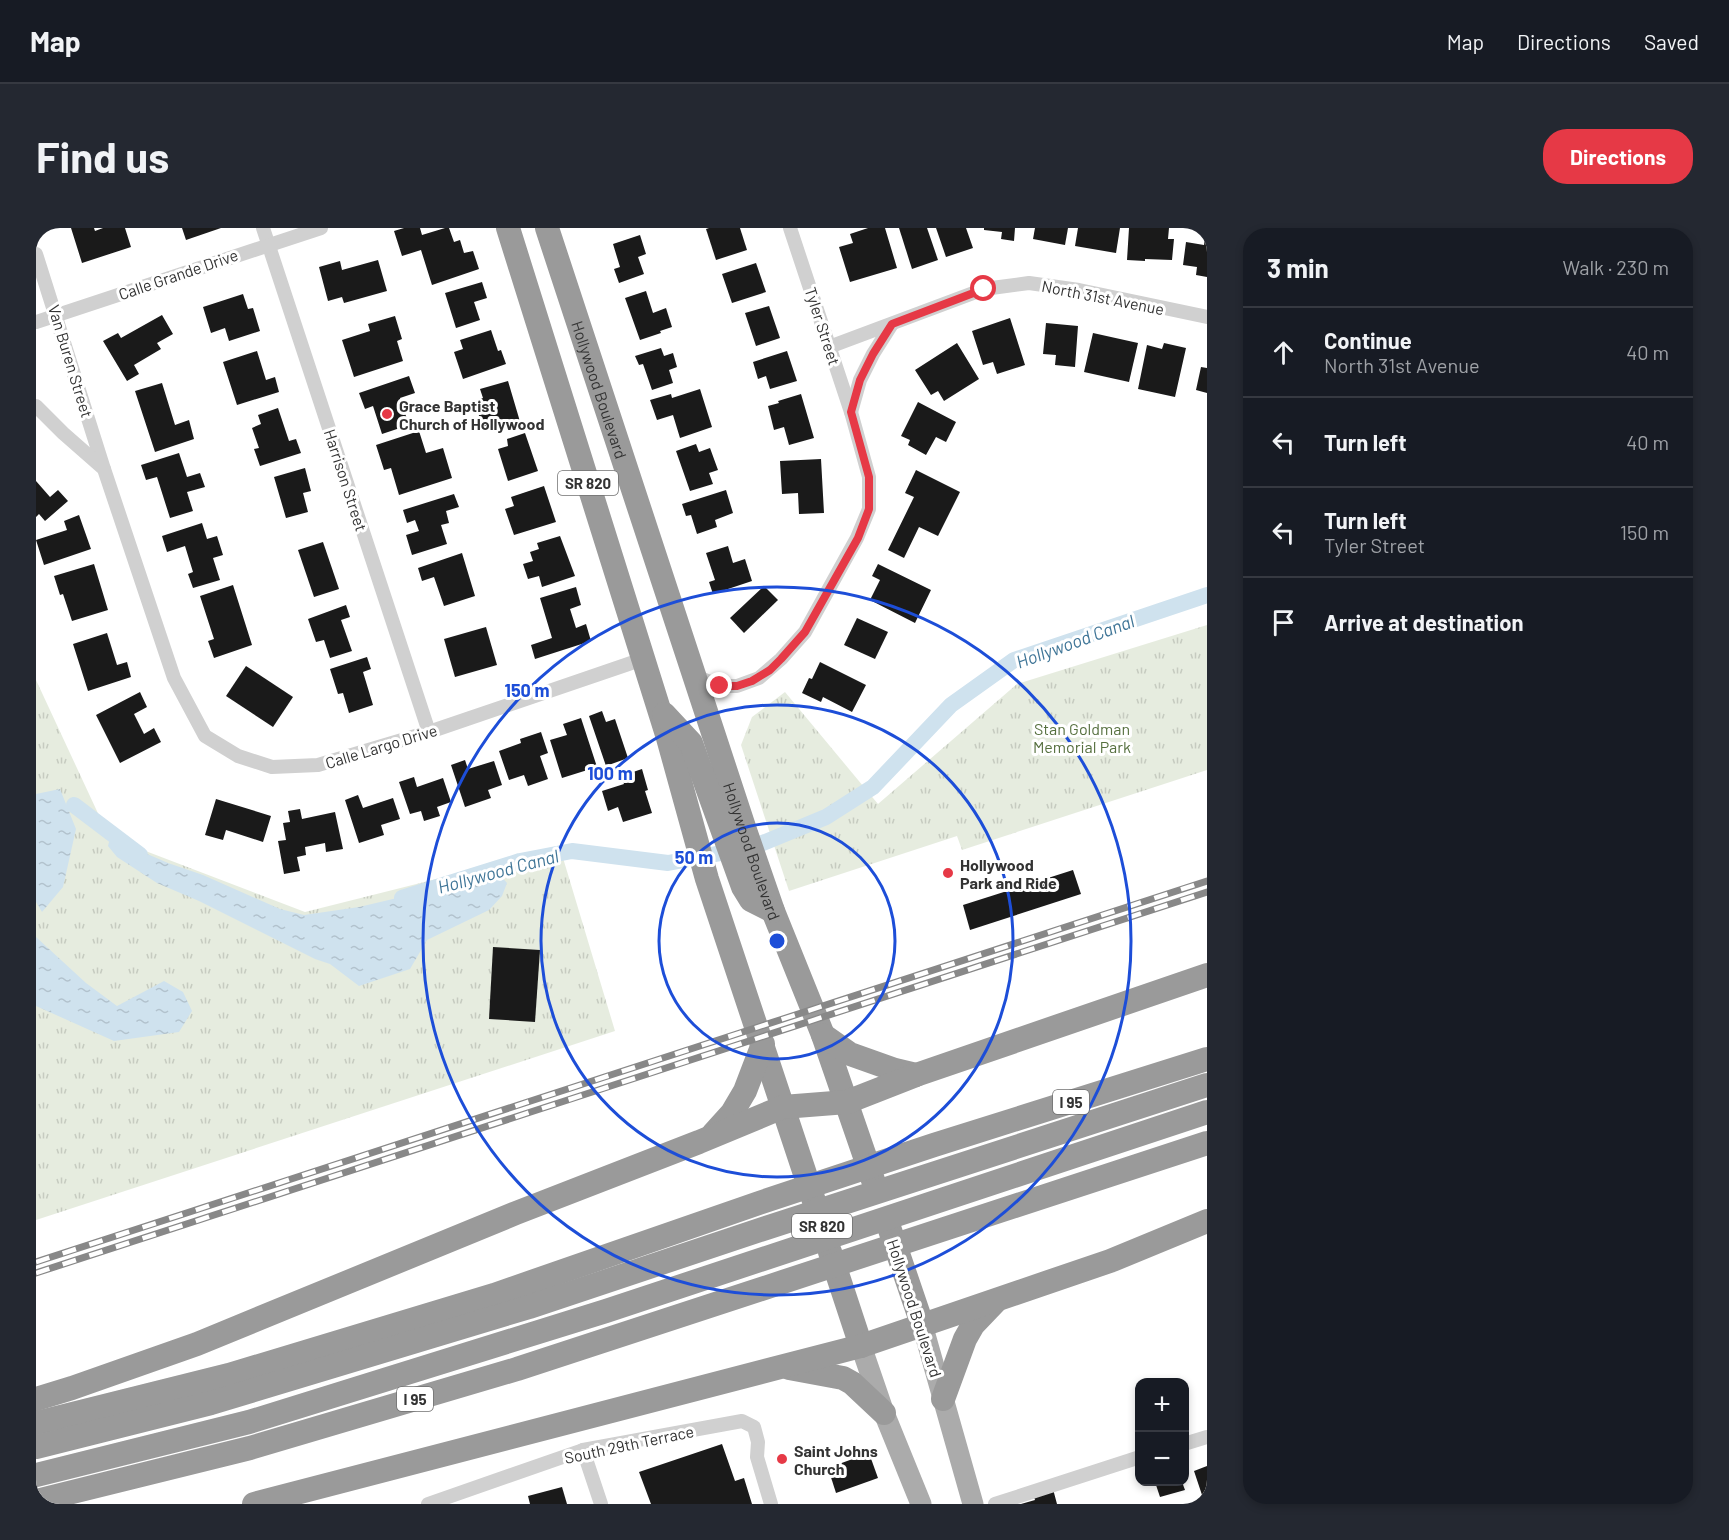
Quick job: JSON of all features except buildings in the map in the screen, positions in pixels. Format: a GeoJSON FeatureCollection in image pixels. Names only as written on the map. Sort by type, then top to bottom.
{"type":"FeatureCollection","features":[{"type":"Feature","properties":{"kind":"highway","name":"SR 820"},"geometry":{"type":"LineString","coordinates":[[508,228],[659,708],[707,879],[861,1346]]}},
{"type":"Feature","properties":{"kind":"highway","name":"Hollywood Boulevard"},"geometry":{"type":"LineString","coordinates":[[547,228],[693,675],[740,848],[773,911],[823,1035],[922,1324]]}},
{"type":"Feature","properties":{"kind":"highway"},"geometry":{"type":"LineString","coordinates":[[659,708],[691,743],[740,848]]}},
{"type":"Feature","properties":{"kind":"highway"},"geometry":{"type":"LineString","coordinates":[[36,1399],[197,1344],[516,1213],[783,1107],[847,1102],[916,1075],[1207,975]]}},
{"type":"Feature","properties":{"kind":"highway"},"geometry":{"type":"LineString","coordinates":[[823,1035],[850,1054],[916,1075]]}},
{"type":"Feature","properties":{"kind":"highway"},"geometry":{"type":"LineString","coordinates":[[709,1138],[732,1113],[746,1091],[763,1044]]}},
{"type":"Feature","properties":{"kind":"highway","name":"I 95"},"geometry":{"type":"LineString","coordinates":[[36,1423],[229,1375],[494,1295],[934,1145],[1207,1059]]}},
{"type":"Feature","properties":{"kind":"highway"},"geometry":{"type":"LineString","coordinates":[[36,1447],[211,1403],[529,1307],[1207,1085]]}},
{"type":"Feature","properties":{"kind":"highway"},"geometry":{"type":"LineString","coordinates":[[36,1475],[249,1422],[606,1311],[1207,1112]]}},
{"type":"Feature","properties":{"kind":"highway","name":"I 95"},"geometry":{"type":"LineString","coordinates":[[36,1501],[250,1448],[517,1369],[1207,1143]]}},
{"type":"Feature","properties":{"kind":"highway"},"geometry":{"type":"LineString","coordinates":[[254,1504],[861,1346],[1110,1261],[1207,1221]]}},
{"type":"Feature","properties":{"kind":"highway"},"geometry":{"type":"LineString","coordinates":[[943,1399],[973,1324],[999,1298]]}},
{"type":"Feature","properties":{"kind":"highway"},"geometry":{"type":"LineString","coordinates":[[781,1367],[843,1378],[852,1383],[884,1413]]}},
{"type":"Feature","properties":{"kind":"main road","name":"Hollywood Boulevard"},"geometry":{"type":"LineString","coordinates":[[922,1324],[973,1504]]}},
{"type":"Feature","properties":{"kind":"main road","name":"SR 820"},"geometry":{"type":"LineString","coordinates":[[861,1346],[884,1413],[921,1504]]}},
{"type":"Feature","properties":{"kind":"street","name":"Harrison Street"},"geometry":{"type":"LineString","coordinates":[[263,228],[429,732]]}},
{"type":"Feature","properties":{"kind":"street","name":"Calle Grande Drive"},"geometry":{"type":"LineString","coordinates":[[36,322],[321,228]]}},
{"type":"Feature","properties":{"kind":"street","name":"Tyler Street"},"geometry":{"type":"LineString","coordinates":[[693,675],[720,686],[737,686],[759,678],[781,659],[805,632],[858,538],[869,509],[869,477],[851,412],[790,228]]}},
{"type":"Feature","properties":{"kind":"street","name":"Van Buren Street"},"geometry":{"type":"LineString","coordinates":[[36,254],[104,469]]}},
{"type":"Feature","properties":{"kind":"street","name":"North 31st Avenue"},"geometry":{"type":"LineString","coordinates":[[829,347],[984,289],[1029,283],[1079,290],[1207,317]]}},
{"type":"Feature","properties":{"kind":"street"},"geometry":{"type":"LineString","coordinates":[[851,412],[860,380],[892,324]]}},
{"type":"Feature","properties":{"kind":"street"},"geometry":{"type":"LineString","coordinates":[[36,406],[104,469]]}},
{"type":"Feature","properties":{"kind":"street","name":"Calle Largo Drive"},"geometry":{"type":"LineString","coordinates":[[104,469],[174,678],[205,736],[237,756],[272,767],[318,765],[429,732],[643,659]]}},
{"type":"Feature","properties":{"kind":"street","name":"South 29th Terrace"},"geometry":{"type":"LineString","coordinates":[[428,1504],[583,1450],[742,1421],[754,1427],[758,1442],[756,1457],[771,1504]]}},
{"type":"Feature","properties":{"kind":"street"},"geometry":{"type":"LineString","coordinates":[[1189,1443],[1207,1437]]}},
{"type":"Feature","properties":{"kind":"street"},"geometry":{"type":"LineString","coordinates":[[583,1450],[601,1504]]}},
{"type":"Feature","properties":{"kind":"street"},"geometry":{"type":"LineString","coordinates":[[995,1504],[1135,1459]]}},
{"type":"Feature","properties":{"kind":"green space","name":"Stan Goldman Memorial Park"},"geometry":{"type":"Polygon","coordinates":[[[1207,625],[1207,770],[962,850],[957,836],[789,891],[741,745],[752,717],[785,692],[878,804],[1017,684],[1207,625]]]}},
{"type":"Feature","properties":{"kind":"green space"},"geometry":{"type":"Polygon","coordinates":[[[36,680],[109,837],[305,912],[560,848],[615,1031],[36,1220],[36,680]]]}},
{"type":"Feature","properties":{"kind":"water"},"geometry":{"type":"Polygon","coordinates":[[[60,789],[76,829],[63,887],[42,912],[36,902],[36,794],[60,789]]]}},
{"type":"Feature","properties":{"kind":"water"},"geometry":{"type":"Polygon","coordinates":[[[115,840],[280,909],[304,915],[359,907],[499,874],[507,883],[502,896],[489,910],[427,940],[410,969],[359,986],[330,964],[315,959],[199,901],[157,883],[117,857],[108,846],[109,842],[115,840]]]}},
{"type":"Feature","properties":{"kind":"water"},"geometry":{"type":"Polygon","coordinates":[[[36,937],[86,983],[117,1006],[164,981],[183,992],[192,1011],[179,1032],[114,1041],[36,1006],[36,937]]]}},
{"type":"Feature","properties":{"kind":"waterway","name":"Hollywood Canal"},"geometry":{"type":"LineString","coordinates":[[402,898],[520,861],[572,851],[668,863],[753,847],[826,817],[873,787],[951,705],[1014,660],[1207,595]]}},
{"type":"Feature","properties":{"kind":"waterway","name":"Hollywood Canal"},"geometry":{"type":"LineString","coordinates":[[74,805],[140,855]]}},
{"type":"Feature","properties":{"kind":"railway"},"geometry":{"type":"LineString","coordinates":[[36,1262],[1207,881]]}},
{"type":"Feature","properties":{"kind":"railway"},"geometry":{"type":"LineString","coordinates":[[36,1273],[1207,892]]}},
{"type":"Feature","properties":{"kind":"place","name":"Grace Baptist Church of Hollywood"},"geometry":{"type":"Point","coordinates":[387,414]}},
{"type":"Feature","properties":{"kind":"place","name":"Hollywood Park and Ride"},"geometry":{"type":"Point","coordinates":[948,873]}},
{"type":"Feature","properties":{"kind":"place","name":"Saint Johns Church"},"geometry":{"type":"Point","coordinates":[782,1459]}},
{"type":"Feature","properties":{"kind":"route"},"geometry":{"type":"LineString","coordinates":[[720,686],[737,686],[759,678],[781,659],[805,632],[858,538],[869,509],[869,477],[851,412],[860,380],[892,324],[984,289]]}}]}
